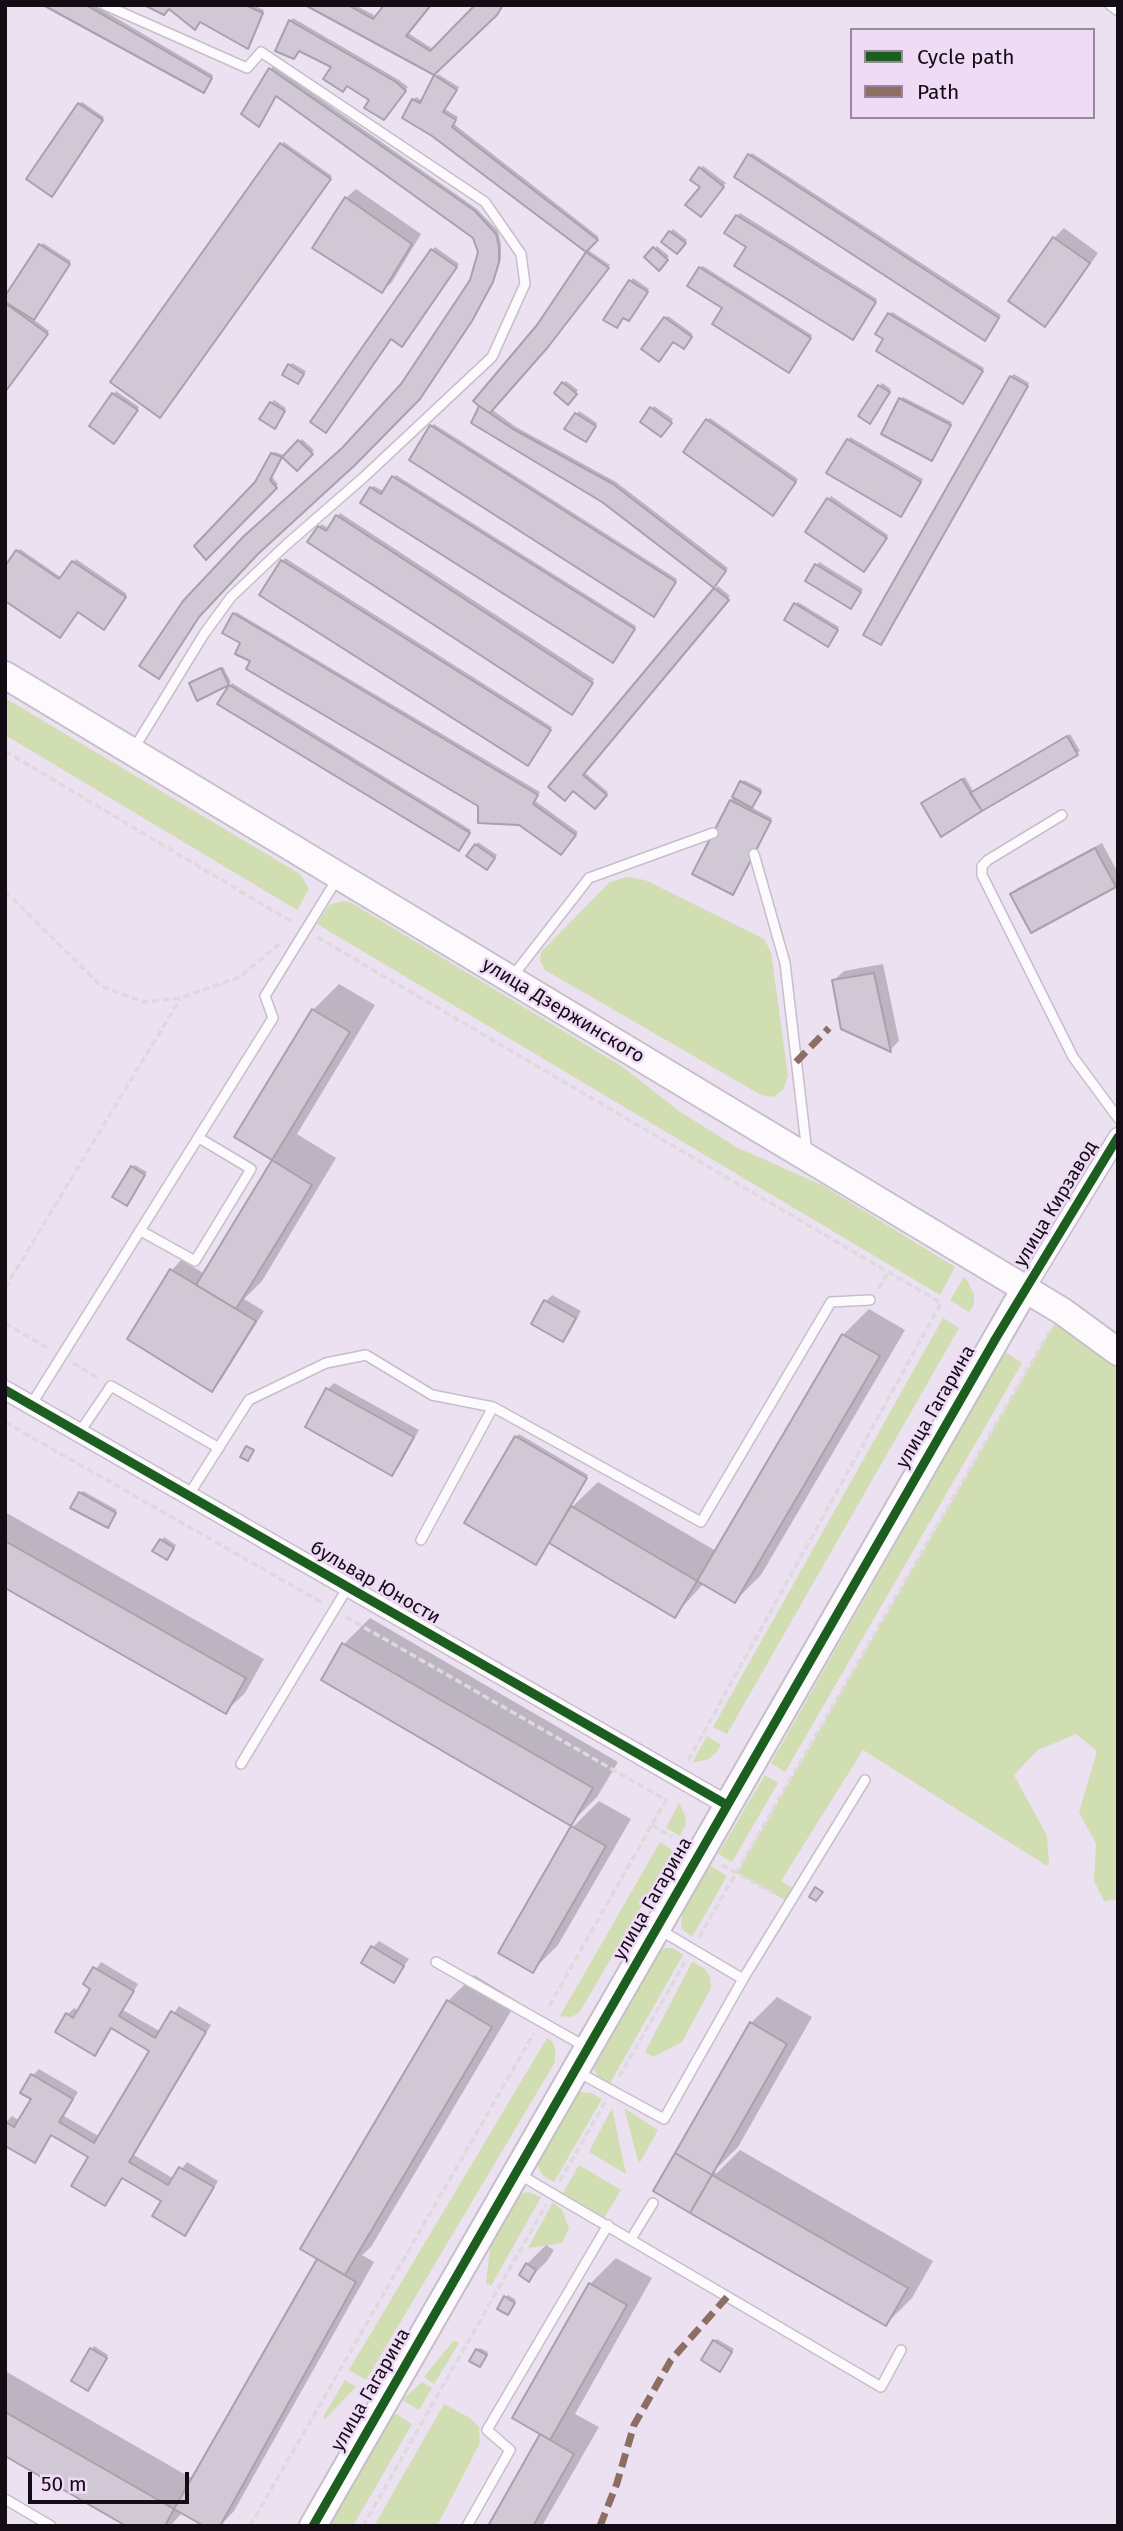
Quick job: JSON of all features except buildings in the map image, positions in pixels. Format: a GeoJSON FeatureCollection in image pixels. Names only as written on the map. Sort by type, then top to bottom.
{"type":"FeatureCollection","features":[{"type":"Feature","properties":{"kind":"street","name":"улица Дзержинского"},"geometry":{"type":"LineString","coordinates":[[5,675],[1062,1311],[1118,1352]]}},
{"type":"Feature","properties":{"kind":"street","name":"улица Кирзавод"},"geometry":{"type":"LineString","coordinates":[[1025,1289],[1118,1137]]}},
{"type":"Feature","properties":{"kind":"street","name":"улица Гагарина"},"geometry":{"type":"LineString","coordinates":[[313,2526],[1025,1289]]}},
{"type":"Feature","properties":{"kind":"street","name":"бульвар Юности"},"geometry":{"type":"LineString","coordinates":[[5,1390],[727,1805]]}},
{"type":"Feature","properties":{"kind":"lane"},"geometry":{"type":"LineString","coordinates":[[105,5],[247,68],[261,52],[485,202],[521,254],[525,284],[492,357],[428,414],[379,464],[231,597],[204,634],[132,752]]}},
{"type":"Feature","properties":{"kind":"lane"},"geometry":{"type":"LineString","coordinates":[[1110,5],[1118,11]]}},
{"type":"Feature","properties":{"kind":"lane"},"geometry":{"type":"LineString","coordinates":[[1062,816],[988,860],[982,866],[982,875],[1073,1057],[1118,1118]]}},
{"type":"Feature","properties":{"kind":"lane"},"geometry":{"type":"LineString","coordinates":[[510,979],[589,878],[713,832]]}},
{"type":"Feature","properties":{"kind":"lane"},"geometry":{"type":"LineString","coordinates":[[754,854],[785,963],[808,1158]]}},
{"type":"Feature","properties":{"kind":"lane"},"geometry":{"type":"LineString","coordinates":[[30,1405],[273,1018],[265,996],[302,928],[338,876]]}},
{"type":"Feature","properties":{"kind":"lane"},"geometry":{"type":"LineString","coordinates":[[141,1231],[195,1261],[251,1168],[199,1138]]}},
{"type":"Feature","properties":{"kind":"lane"},"geometry":{"type":"LineString","coordinates":[[188,1496],[249,1400],[326,1363],[366,1354],[432,1395],[493,1407],[701,1522],[831,1302],[870,1300]]}},
{"type":"Feature","properties":{"kind":"lane"},"geometry":{"type":"LineString","coordinates":[[79,1433],[111,1386],[219,1448]]}},
{"type":"Feature","properties":{"kind":"lane"},"geometry":{"type":"LineString","coordinates":[[421,1540],[493,1407]]}},
{"type":"Feature","properties":{"kind":"lane"},"geometry":{"type":"LineString","coordinates":[[241,1764],[348,1587]]}},
{"type":"Feature","properties":{"kind":"lane"},"geometry":{"type":"LineString","coordinates":[[436,1962],[540,2021],[581,2059],[664,2119],[743,1979],[865,1780]]}},
{"type":"Feature","properties":{"kind":"lane"},"geometry":{"type":"LineString","coordinates":[[657,1928],[743,1979]]}},
{"type":"Feature","properties":{"kind":"lane"},"geometry":{"type":"LineString","coordinates":[[516,2173],[881,2387],[901,2350]]}},
{"type":"Feature","properties":{"kind":"lane"},"geometry":{"type":"LineString","coordinates":[[631,2239],[653,2203]]}},
{"type":"Feature","properties":{"kind":"lane"},"geometry":{"type":"LineString","coordinates":[[467,2526],[510,2450],[487,2430],[608,2225]]}},
{"type":"Feature","properties":{"kind":"lane"},"geometry":{"type":"LineString","coordinates":[[5,2499],[51,2526]]}},
{"type":"Feature","properties":{"kind":"path"},"geometry":{"type":"LineString","coordinates":[[5,751],[941,1303],[688,1761]]}},
{"type":"Feature","properties":{"kind":"path"},"geometry":{"type":"LineString","coordinates":[[5,891],[101,986],[144,1002],[180,998],[240,977],[302,928]]}},
{"type":"Feature","properties":{"kind":"path"},"geometry":{"type":"LineString","coordinates":[[5,1288],[180,998]]}},
{"type":"Feature","properties":{"kind":"path"},"geometry":{"type":"LineString","coordinates":[[737,1873],[1054,1324]]}},
{"type":"Feature","properties":{"kind":"path"},"geometry":{"type":"LineString","coordinates":[[250,2526],[666,1800]]}},
{"type":"Feature","properties":{"kind":"path"},"geometry":{"type":"LineString","coordinates":[[652,1825],[672,1836]]}},
{"type":"Feature","properties":{"kind":"path"},"geometry":{"type":"LineString","coordinates":[[714,1860],[790,1903]]}},
{"type":"Feature","properties":{"kind":"green space"},"geometry":{"type":"Polygon","coordinates":[[[5,698],[300,874],[309,889],[297,910],[5,735],[5,698]]]}},
{"type":"Feature","properties":{"kind":"green space"},"geometry":{"type":"Polygon","coordinates":[[[627,877],[645,880],[764,939],[771,952],[788,1076],[783,1090],[774,1097],[761,1095],[545,970],[540,961],[541,952],[610,882],[627,877]]]}},
{"type":"Feature","properties":{"kind":"green space"},"geometry":{"type":"Polygon","coordinates":[[[350,902],[623,1067],[679,1111],[736,1147],[822,1185],[955,1267],[940,1295],[317,924],[329,905],[350,902]]]}},
{"type":"Feature","properties":{"kind":"green space"},"geometry":{"type":"Polygon","coordinates":[[[964,1277],[974,1295],[974,1304],[969,1312],[950,1300],[964,1277]]]}},
{"type":"Feature","properties":{"kind":"green space"},"geometry":{"type":"Polygon","coordinates":[[[1062,1311],[1118,1352],[1118,1899],[1104,1901],[1094,1881],[1096,1844],[1079,1812],[1097,1751],[1076,1734],[1038,1750],[1014,1775],[1047,1836],[1047,1866],[863,1750],[781,1881],[797,1891],[790,1903],[737,1873],[1062,1311]]]}},
{"type":"Feature","properties":{"kind":"green space"},"geometry":{"type":"Polygon","coordinates":[[[943,1318],[959,1328],[727,1734],[713,1727],[943,1318]]]}},
{"type":"Feature","properties":{"kind":"green space"},"geometry":{"type":"Polygon","coordinates":[[[1005,1352],[1022,1363],[785,1772],[771,1763],[1005,1352]]]}},
{"type":"Feature","properties":{"kind":"green space"},"geometry":{"type":"Polygon","coordinates":[[[707,1736],[721,1745],[709,1759],[692,1763],[707,1736]]]}},
{"type":"Feature","properties":{"kind":"green space"},"geometry":{"type":"Polygon","coordinates":[[[765,1775],[778,1783],[732,1862],[718,1854],[765,1775]]]}},
{"type":"Feature","properties":{"kind":"green space"},"geometry":{"type":"Polygon","coordinates":[[[679,1803],[686,1824],[680,1836],[666,1828],[679,1803]]]}},
{"type":"Feature","properties":{"kind":"green space"},"geometry":{"type":"Polygon","coordinates":[[[660,1842],[674,1851],[579,2013],[571,2017],[560,2016],[660,1842]]]}},
{"type":"Feature","properties":{"kind":"green space"},"geometry":{"type":"Polygon","coordinates":[[[708,1864],[727,1876],[692,1937],[681,1928],[682,1910],[708,1864]]]}},
{"type":"Feature","properties":{"kind":"green space"},"geometry":{"type":"Polygon","coordinates":[[[673,1948],[683,1955],[609,2085],[599,2079],[594,2069],[596,2056],[654,1953],[673,1948]]]}},
{"type":"Feature","properties":{"kind":"green space"},"geometry":{"type":"Polygon","coordinates":[[[692,1962],[704,1968],[710,1977],[711,1988],[682,2042],[653,2057],[645,2052],[692,1962]]]}},
{"type":"Feature","properties":{"kind":"green space"},"geometry":{"type":"Polygon","coordinates":[[[547,2038],[552,2041],[555,2049],[555,2062],[366,2380],[349,2370],[547,2038]]]}},
{"type":"Feature","properties":{"kind":"green space"},"geometry":{"type":"Polygon","coordinates":[[[579,2092],[592,2093],[602,2099],[554,2182],[542,2175],[537,2164],[538,2151],[568,2099],[579,2092]]]}},
{"type":"Feature","properties":{"kind":"green space"},"geometry":{"type":"Polygon","coordinates":[[[612,2108],[626,2174],[589,2152],[612,2108]]]}},
{"type":"Feature","properties":{"kind":"green space"},"geometry":{"type":"Polygon","coordinates":[[[624,2108],[658,2130],[639,2164],[624,2108]]]}},
{"type":"Feature","properties":{"kind":"green space"},"geometry":{"type":"Polygon","coordinates":[[[579,2165],[621,2190],[604,2218],[563,2193],[579,2165]]]}},
{"type":"Feature","properties":{"kind":"green space"},"geometry":{"type":"Polygon","coordinates":[[[528,2192],[541,2197],[491,2286],[486,2283],[491,2239],[513,2201],[520,2194],[528,2192]]]}},
{"type":"Feature","properties":{"kind":"green space"},"geometry":{"type":"Polygon","coordinates":[[[553,2202],[562,2210],[569,2228],[562,2243],[528,2248],[553,2202]]]}},
{"type":"Feature","properties":{"kind":"green space"},"geometry":{"type":"Polygon","coordinates":[[[454,2340],[459,2343],[434,2384],[424,2377],[454,2340]]]}},
{"type":"Feature","properties":{"kind":"green space"},"geometry":{"type":"Polygon","coordinates":[[[345,2380],[356,2387],[325,2419],[323,2417],[345,2380]]]}},
{"type":"Feature","properties":{"kind":"green space"},"geometry":{"type":"Polygon","coordinates":[[[422,2382],[432,2388],[419,2410],[402,2400],[422,2382]]]}},
{"type":"Feature","properties":{"kind":"green space"},"geometry":{"type":"Polygon","coordinates":[[[444,2404],[470,2418],[479,2427],[480,2443],[437,2526],[374,2526],[444,2404]]]}},
{"type":"Feature","properties":{"kind":"green space"},"geometry":{"type":"Polygon","coordinates":[[[393,2412],[412,2424],[353,2526],[329,2526],[393,2412]]]}},
{"type":"Feature","properties":{"kind":"marked path"},"geometry":{"type":"LineString","coordinates":[[796,1062],[829,1028]]}},
{"type":"Feature","properties":{"kind":"marked path"},"geometry":{"type":"LineString","coordinates":[[600,2526],[617,2483],[634,2425],[671,2360],[727,2297]]}},
{"type":"Feature","properties":{"kind":"cycle path"},"geometry":{"type":"LineString","coordinates":[[313,2526],[996,1338],[1118,1137]]}},
{"type":"Feature","properties":{"kind":"cycle path"},"geometry":{"type":"LineString","coordinates":[[5,1390],[727,1805]]}}]}
